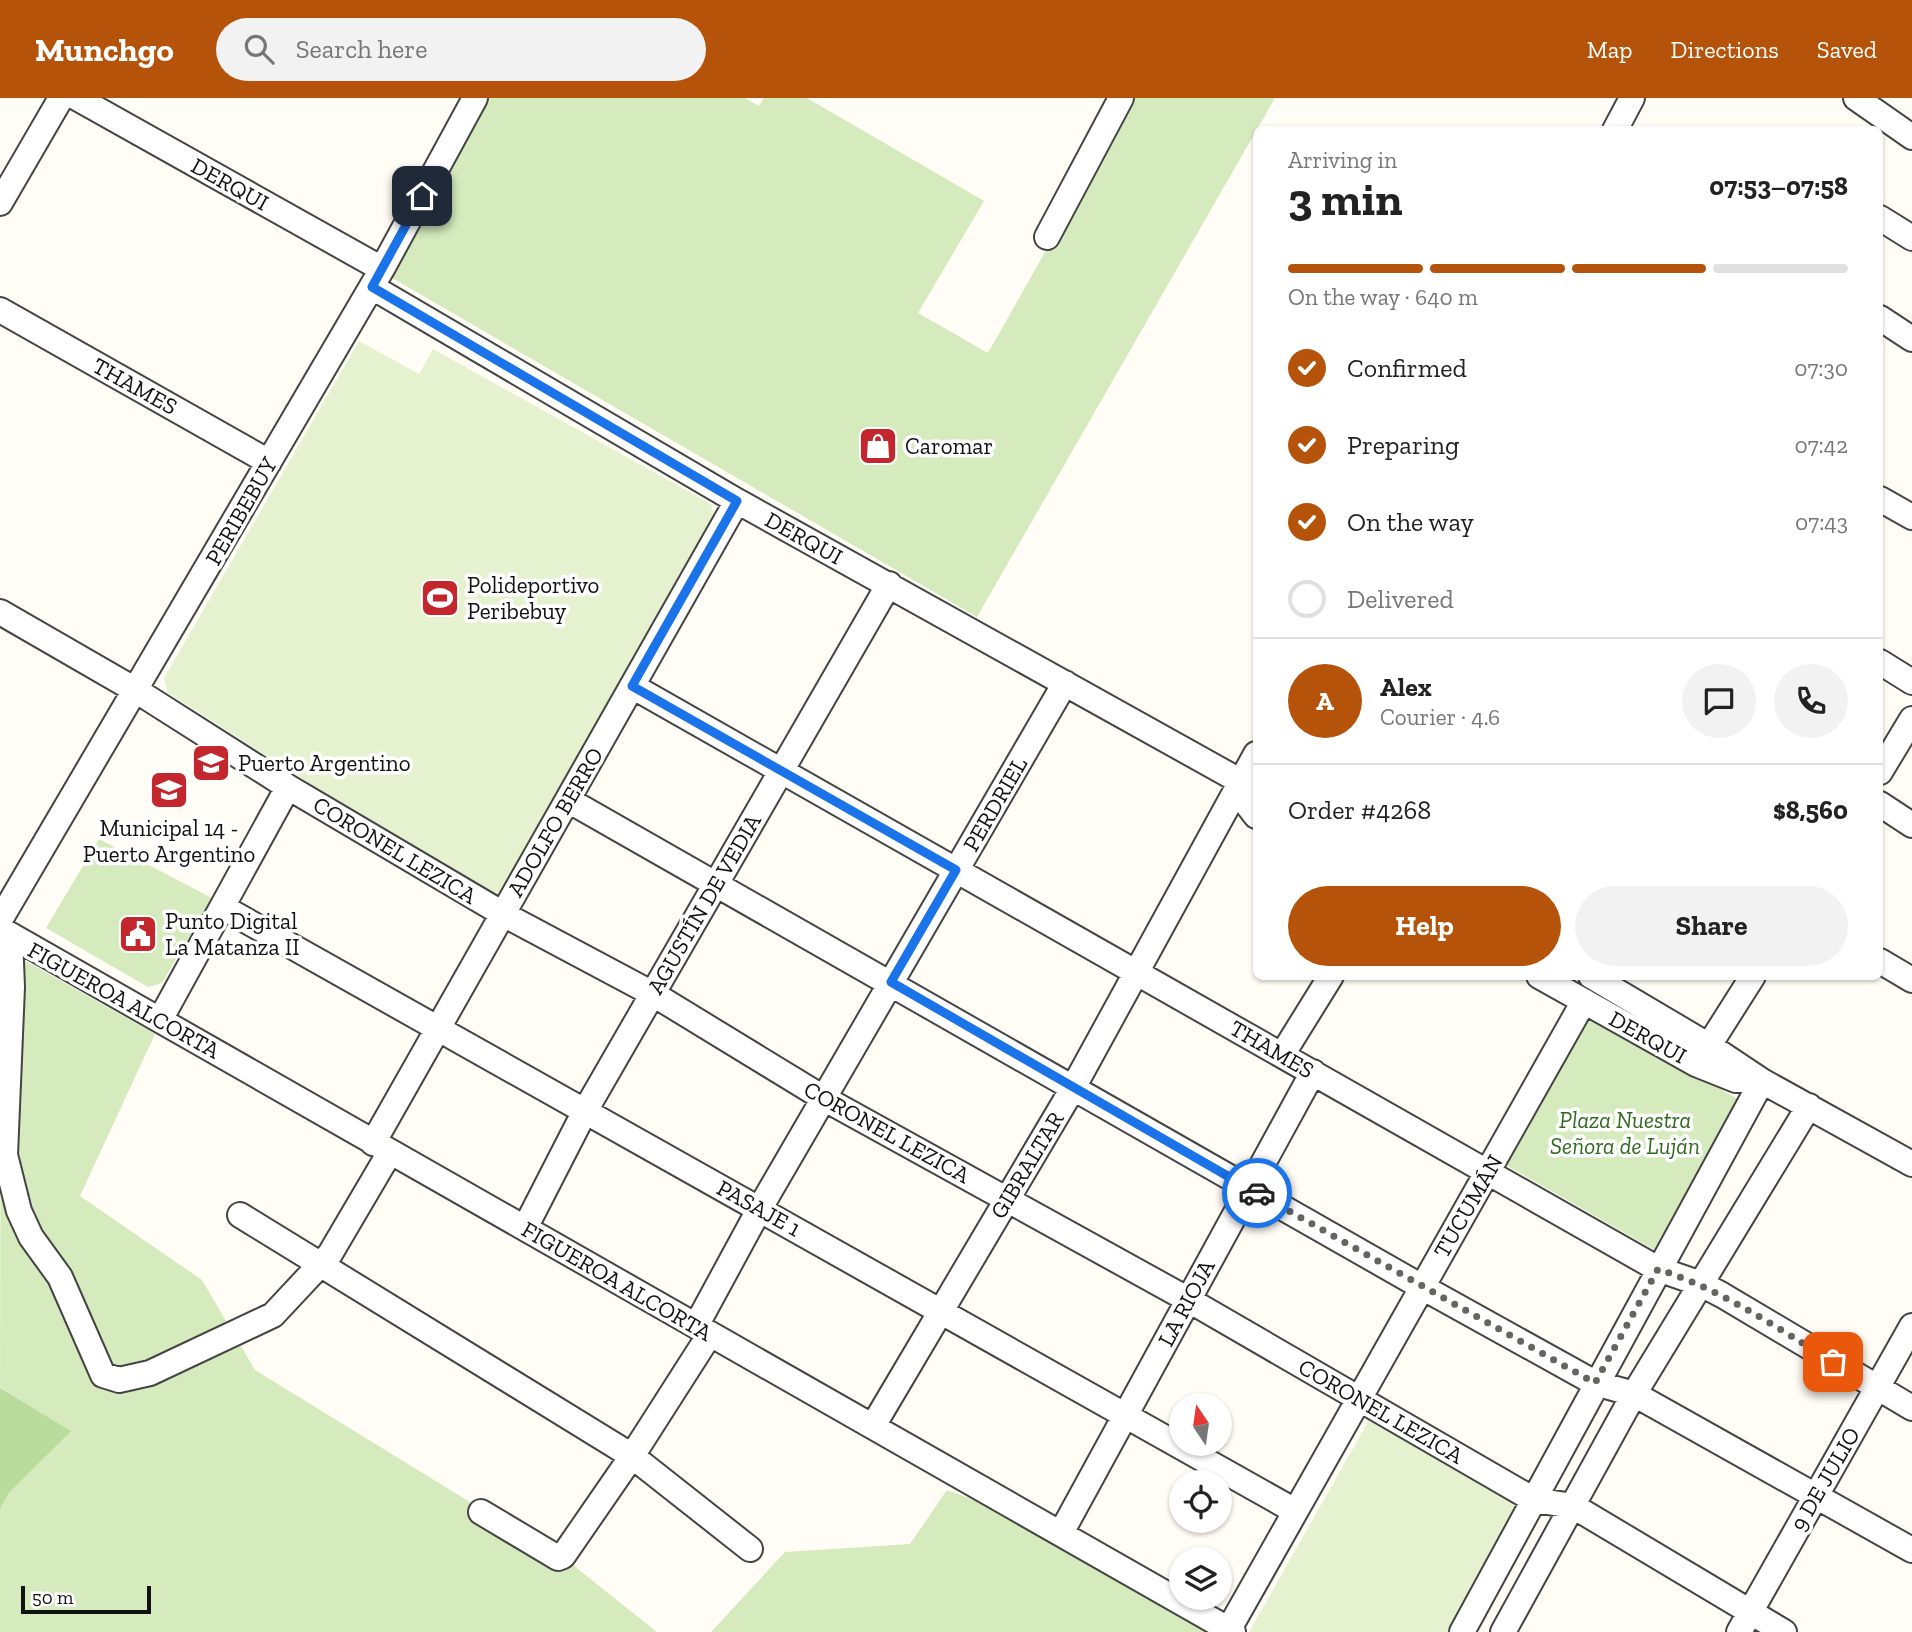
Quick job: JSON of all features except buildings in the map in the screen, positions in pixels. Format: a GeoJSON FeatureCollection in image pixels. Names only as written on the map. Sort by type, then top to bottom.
{"type":"FeatureCollection","features":[{"type":"Feature","properties":{"kind":"street"},"geometry":{"type":"LineString","coordinates":[[0,203],[61,98]]}},
{"type":"Feature","properties":{"kind":"street","name":"DERQUI"},"geometry":{"type":"LineString","coordinates":[[77,98],[377,278],[737,501],[1248,786]]}},
{"type":"Feature","properties":{"kind":"street","name":"PERIBEBUY"},"geometry":{"type":"LineString","coordinates":[[4,929],[137,691],[377,278],[475,98]]}},
{"type":"Feature","properties":{"kind":"street"},"geometry":{"type":"LineString","coordinates":[[1046,237],[1122,98]]}},
{"type":"Feature","properties":{"kind":"street"},"geometry":{"type":"LineString","coordinates":[[1617,126],[1633,98]]}},
{"type":"Feature","properties":{"kind":"street"},"geometry":{"type":"LineString","coordinates":[[1864,109],[1912,137]]}},
{"type":"Feature","properties":{"kind":"street"},"geometry":{"type":"LineString","coordinates":[[1883,220],[1912,238]]}},
{"type":"Feature","properties":{"kind":"street","name":"THAMES"},"geometry":{"type":"LineString","coordinates":[[0,310],[269,462]]}},
{"type":"Feature","properties":{"kind":"street"},"geometry":{"type":"LineString","coordinates":[[1883,320],[1912,338]]}},
{"type":"Feature","properties":{"kind":"street","name":"ADOLFO BERRO"},"geometry":{"type":"LineString","coordinates":[[19,1211],[32,1237],[60,1277],[103,1376],[119,1380],[150,1373],[273,1315],[321,1265],[382,1148],[439,1028],[737,501]]}},
{"type":"Feature","properties":{"kind":"street"},"geometry":{"type":"LineString","coordinates":[[1883,501],[1912,517]]}},
{"type":"Feature","properties":{"kind":"street","name":"AGUSTÍN DE VEDIA"},"geometry":{"type":"LineString","coordinates":[[525,1228],[585,1111],[714,882],[889,584]]}},
{"type":"Feature","properties":{"kind":"street","name":"CORONEL LEZICA"},"geometry":{"type":"LineString","coordinates":[[0,612],[137,691],[288,787],[503,914],[653,994],[825,1099],[1188,1299],[1534,1500],[1573,1506],[1744,1622],[1784,1632]]}},
{"type":"Feature","properties":{"kind":"street"},"geometry":{"type":"LineString","coordinates":[[1883,664],[1912,682]]}},
{"type":"Feature","properties":{"kind":"street","name":"PERDRIEL"},"geometry":{"type":"LineString","coordinates":[[481,1512],[558,1558],[563,1556],[632,1455],[703,1330],[760,1208],[1065,683]]}},
{"type":"Feature","properties":{"kind":"street","name":"THAMES"},"geometry":{"type":"LineString","coordinates":[[632,686],[780,772],[1138,971],[1658,1269],[1702,1284],[1912,1408]]}},
{"type":"Feature","properties":{"kind":"street"},"geometry":{"type":"LineString","coordinates":[[1883,767],[1912,719]]}},
{"type":"Feature","properties":{"kind":"street","name":"GIBRALTAR"},"geometry":{"type":"LineString","coordinates":[[873,1426],[1248,786],[1253,766]]}},
{"type":"Feature","properties":{"kind":"street"},"geometry":{"type":"LineString","coordinates":[[1248,786],[1249,807],[1253,812]]}},
{"type":"Feature","properties":{"kind":"street"},"geometry":{"type":"LineString","coordinates":[[160,1020],[288,787]]}},
{"type":"Feature","properties":{"kind":"street"},"geometry":{"type":"LineString","coordinates":[[568,800],[1422,1287],[1595,1383],[1634,1394],[1912,1550]]}},
{"type":"Feature","properties":{"kind":"street"},"geometry":{"type":"LineString","coordinates":[[1883,806],[1912,825]]}},
{"type":"Feature","properties":{"kind":"street","name":"PASAJE 1"},"geometry":{"type":"LineString","coordinates":[[222,907],[1295,1511]]}},
{"type":"Feature","properties":{"kind":"street"},"geometry":{"type":"LineString","coordinates":[[4,929],[5,1155],[19,1211]]}},
{"type":"Feature","properties":{"kind":"street","name":"FIGUEROA ALCORTA"},"geometry":{"type":"LineString","coordinates":[[4,929],[382,1148],[1231,1631]]}},
{"type":"Feature","properties":{"kind":"street"},"geometry":{"type":"LineString","coordinates":[[1883,963],[1912,980]]}},
{"type":"Feature","properties":{"kind":"street"},"geometry":{"type":"LineString","coordinates":[[1282,1055],[1329,980]]}},
{"type":"Feature","properties":{"kind":"street","name":"DERQUI"},"geometry":{"type":"LineString","coordinates":[[1546,980],[1584,1001],[1704,1055]]}},
{"type":"Feature","properties":{"kind":"street","name":"DERQUI"},"geometry":{"type":"LineString","coordinates":[[1597,980],[1736,1080],[1762,1081],[1912,1164]]}},
{"type":"Feature","properties":{"kind":"street"},"geometry":{"type":"LineString","coordinates":[[1704,1055],[1751,980]]}},
{"type":"Feature","properties":{"kind":"street","name":"TUCUMÁN"},"geometry":{"type":"LineString","coordinates":[[1231,1631],[1295,1511],[1584,1001]]}},
{"type":"Feature","properties":{"kind":"street","name":"LA RIOJA"},"geometry":{"type":"LineString","coordinates":[[1061,1533],[1312,1072]]}},
{"type":"Feature","properties":{"kind":"street"},"geometry":{"type":"LineString","coordinates":[[1462,1632],[1595,1383],[1762,1081]]}},
{"type":"Feature","properties":{"kind":"street"},"geometry":{"type":"LineString","coordinates":[[1513,1629],[1573,1506],[1634,1394],[1809,1106]]}},
{"type":"Feature","properties":{"kind":"street"},"geometry":{"type":"LineString","coordinates":[[0,1184],[19,1211]]}},
{"type":"Feature","properties":{"kind":"street"},"geometry":{"type":"LineString","coordinates":[[240,1215],[632,1455],[750,1549]]}},
{"type":"Feature","properties":{"kind":"street","name":"9 DE JULIO"},"geometry":{"type":"LineString","coordinates":[[1744,1622],[1912,1326]]}},
{"type":"Feature","properties":{"kind":"green space","name":"Caromar"},"geometry":{"type":"Polygon","coordinates":[[[484,98],[745,98],[759,106],[764,98],[807,98],[984,201],[918,313],[988,353],[1132,98],[1275,98],[1259,126],[1253,126],[1253,136],[977,617],[387,275],[484,98]]]}},
{"type":"Feature","properties":{"kind":"green space","name":"Polideportivo Peribebuy"},"geometry":{"type":"Polygon","coordinates":[[[359,341],[419,374],[433,349],[711,504],[715,519],[501,895],[490,898],[168,693],[164,678],[359,341]]]}},
{"type":"Feature","properties":{"kind":"green space"},"geometry":{"type":"Polygon","coordinates":[[[99,839],[212,898],[162,983],[148,987],[46,928],[99,839]]]}},
{"type":"Feature","properties":{"kind":"green space"},"geometry":{"type":"Polygon","coordinates":[[[1,947],[155,1034],[80,1196],[202,1280],[255,1370],[574,1566],[657,1632],[0,1632],[0,1509],[9,1493],[70,1431],[0,1388],[1,947]]]}},
{"type":"Feature","properties":{"kind":"green space","name":"Plaza Nuestra Señora de Luján"},"geometry":{"type":"Polygon","coordinates":[[[1591,1015],[1743,1102],[1658,1252],[1506,1165],[1591,1015]]]}},
{"type":"Feature","properties":{"kind":"green space"},"geometry":{"type":"Polygon","coordinates":[[[0,1388],[71,1431],[9,1493],[0,1509],[0,1388]]]}},
{"type":"Feature","properties":{"kind":"green space"},"geometry":{"type":"Polygon","coordinates":[[[1373,1413],[1530,1500],[1456,1632],[1249,1632],[1373,1413]]]}},
{"type":"Feature","properties":{"kind":"green space"},"geometry":{"type":"Polygon","coordinates":[[[947,1490],[1061,1533],[1169,1595],[1169,1610],[1195,1610],[1233,1632],[711,1632],[785,1552],[910,1544],[947,1490]]]}},
{"type":"Feature","properties":{"kind":"way so far"},"geometry":{"type":"LineString","coordinates":[[1257,1193],[1595,1383],[1658,1269],[1702,1284],[1723,1295],[1833,1362]]}},
{"type":"Feature","properties":{"kind":"place","name":"Caromar"},"geometry":{"type":"Point","coordinates":[878,446]}},
{"type":"Feature","properties":{"kind":"place","name":"Polideportivo Peribebuy"},"geometry":{"type":"Point","coordinates":[440,598]}},
{"type":"Feature","properties":{"kind":"place","name":"Puerto Argentino"},"geometry":{"type":"Point","coordinates":[211,763]}},
{"type":"Feature","properties":{"kind":"place","name":"Municipal 14 - Puerto Argentino"},"geometry":{"type":"Point","coordinates":[169,790]}},
{"type":"Feature","properties":{"kind":"place","name":"Punto Digital La Matanza II"},"geometry":{"type":"Point","coordinates":[138,934]}},
{"type":"Feature","properties":{"kind":"route"},"geometry":{"type":"LineString","coordinates":[[422,196],[372,287],[737,501],[632,686],[956,870],[891,982],[1257,1193]]}}]}
